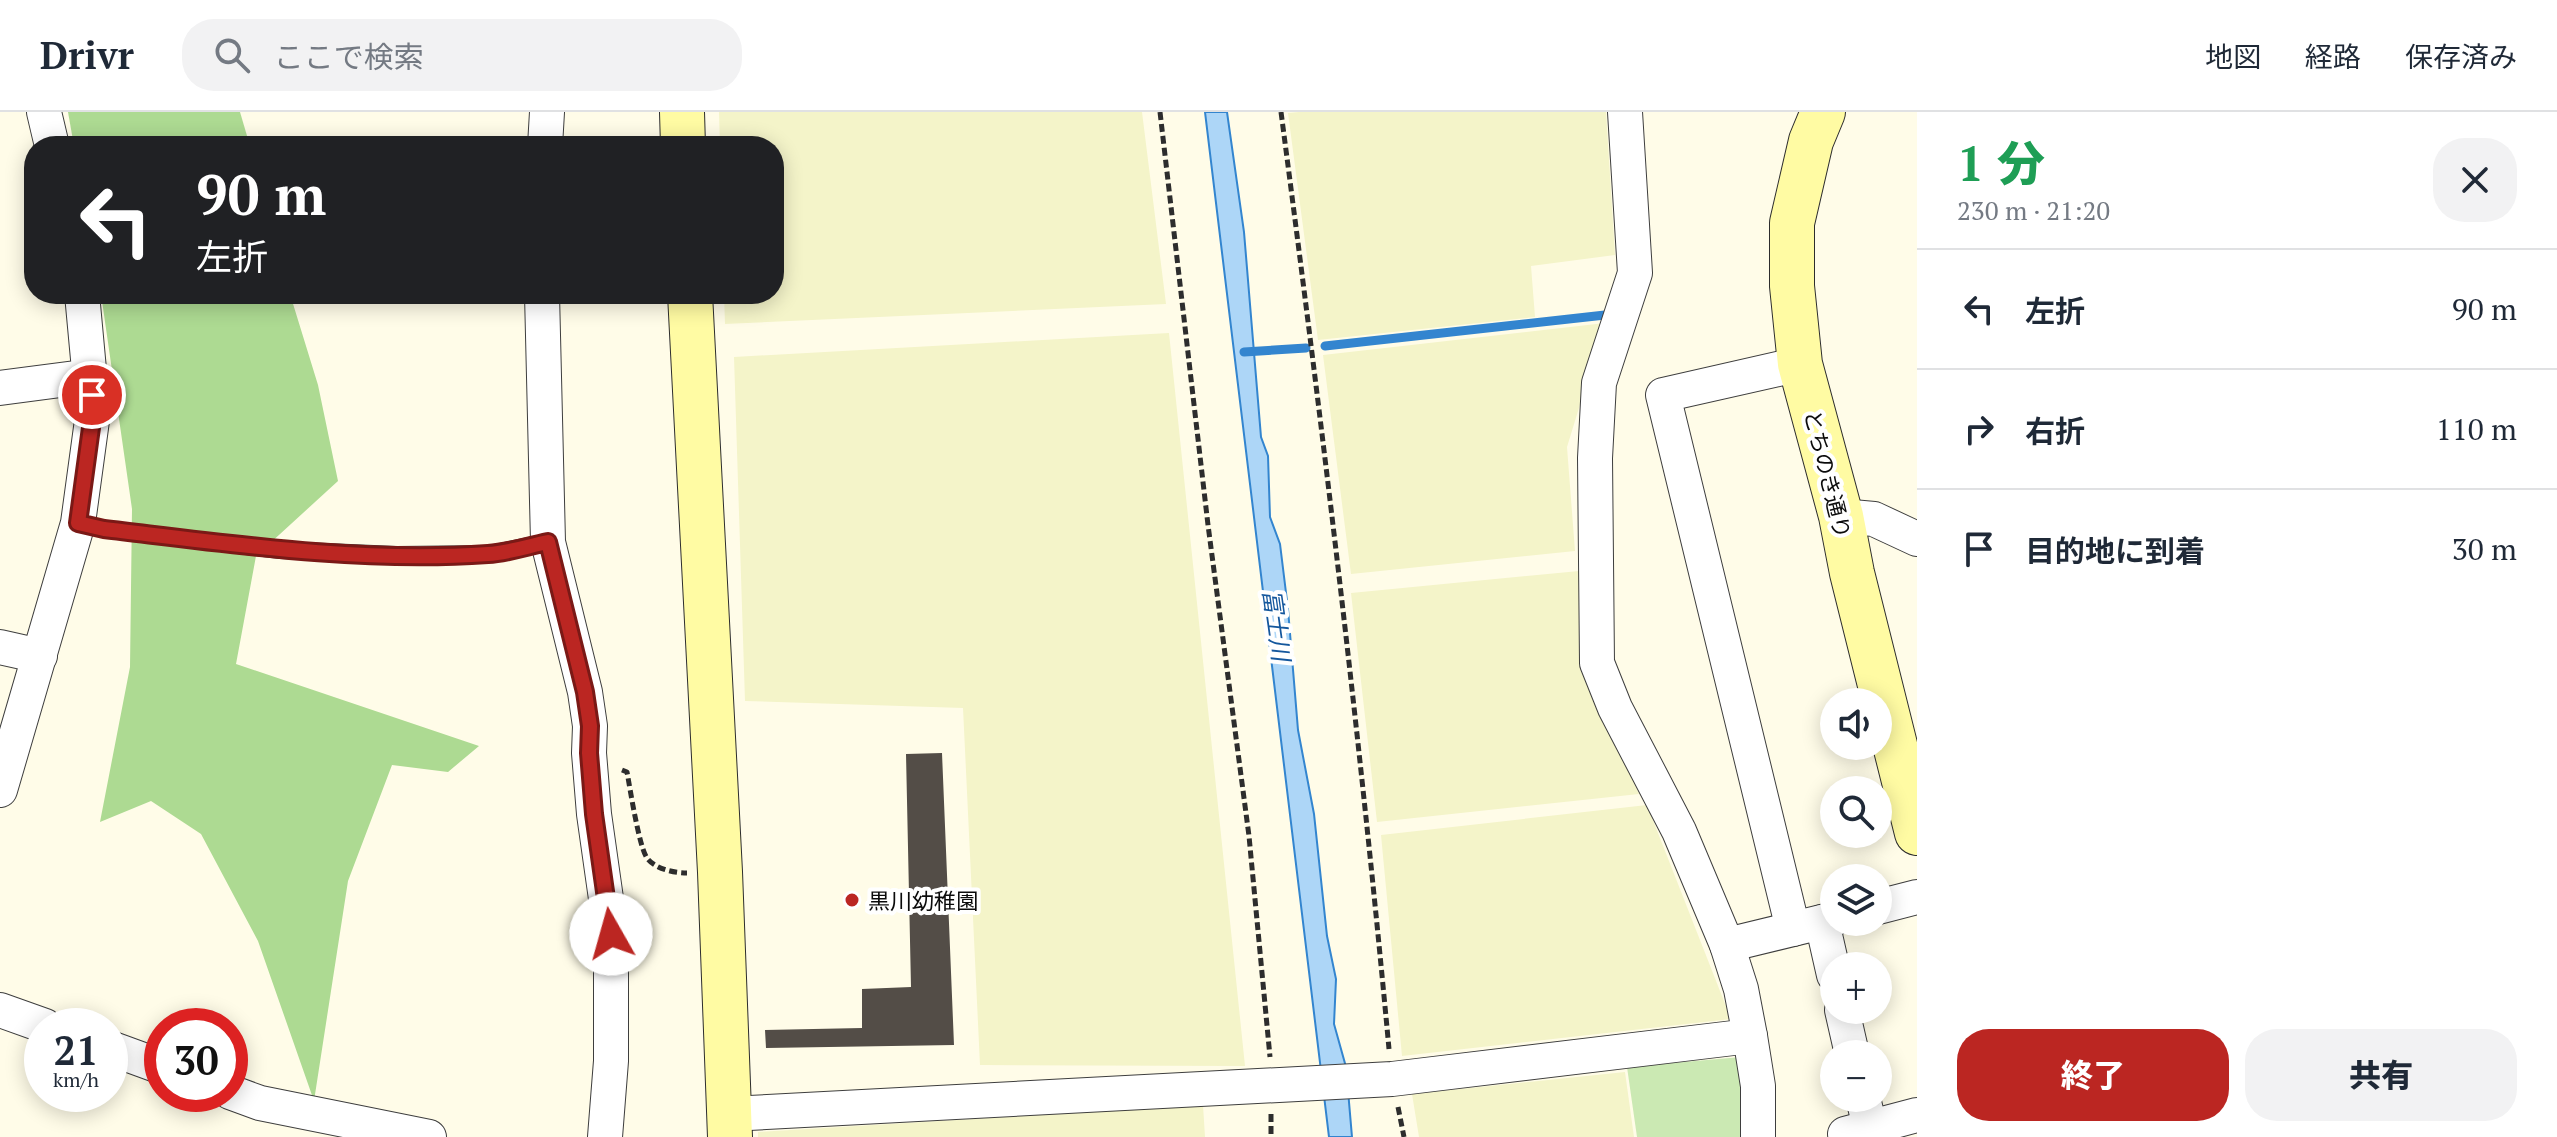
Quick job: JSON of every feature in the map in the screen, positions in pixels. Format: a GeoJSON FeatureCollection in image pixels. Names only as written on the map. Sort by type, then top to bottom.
{"type":"FeatureCollection","features":[{"type":"Feature","properties":{"kind":"street"},"geometry":{"type":"LineString","coordinates":[[44,112],[50,136]]}},
{"type":"Feature","properties":{"kind":"street"},"geometry":{"type":"LineString","coordinates":[[546,136],[547,112]]}},
{"type":"Feature","properties":{"kind":"street"},"geometry":{"type":"LineString","coordinates":[[682,112],[683,136]]}},
{"type":"Feature","properties":{"kind":"street"},"geometry":{"type":"LineString","coordinates":[[1625,112],[1635,273],[1599,383],[1595,458],[1597,663],[1615,708],[1679,831],[1727,945],[1741,989],[1750,1036],[1758,1086],[1758,1137]]}},
{"type":"Feature","properties":{"kind":"street","name":"とちのき通り"},"geometry":{"type":"LineString","coordinates":[[1823,112],[1811,141],[1792,223],[1792,286],[1800,364],[1841,516],[1852,573],[1917,833]]}},
{"type":"Feature","properties":{"kind":"street"},"geometry":{"type":"LineString","coordinates":[[0,790],[78,523],[93,413],[83,304]]}},
{"type":"Feature","properties":{"kind":"street"},"geometry":{"type":"LineString","coordinates":[[542,304],[548,542],[585,692],[590,726],[594,814],[611,934],[611,1061],[605,1137]]}},
{"type":"Feature","properties":{"kind":"street"},"geometry":{"type":"LineString","coordinates":[[691,304],[730,1126],[1392,1079],[1750,1036]]}},
{"type":"Feature","properties":{"kind":"street"},"geometry":{"type":"LineString","coordinates":[[1800,364],[1663,395],[1826,952]]}},
{"type":"Feature","properties":{"kind":"street"},"geometry":{"type":"LineString","coordinates":[[0,388],[91,376]]}},
{"type":"Feature","properties":{"kind":"street"},"geometry":{"type":"LineString","coordinates":[[1841,516],[1874,519],[1917,539]]}},
{"type":"Feature","properties":{"kind":"street"},"geometry":{"type":"LineString","coordinates":[[0,647],[40,656]]}},
{"type":"Feature","properties":{"kind":"street"},"geometry":{"type":"LineString","coordinates":[[1892,903],[1917,897]]}},
{"type":"Feature","properties":{"kind":"street"},"geometry":{"type":"LineString","coordinates":[[1727,945],[1816,923]]}},
{"type":"Feature","properties":{"kind":"street"},"geometry":{"type":"LineString","coordinates":[[0,1010],[24,1019]]}},
{"type":"Feature","properties":{"kind":"street"},"geometry":{"type":"LineString","coordinates":[[248,1099],[429,1137]]}},
{"type":"Feature","properties":{"kind":"street"},"geometry":{"type":"LineString","coordinates":[[1859,1119],[1917,1115]]}},
{"type":"Feature","properties":{"kind":"lane"},"geometry":{"type":"LineString","coordinates":[[78,523],[104,529],[294,551],[397,555],[490,554],[548,542]]}},
{"type":"Feature","properties":{"kind":"path"},"geometry":{"type":"LineString","coordinates":[[1160,112],[1208,525],[1249,836],[1273,1087]]}},
{"type":"Feature","properties":{"kind":"path"},"geometry":{"type":"LineString","coordinates":[[1281,112],[1326,459],[1368,827],[1392,1079]]}},
{"type":"Feature","properties":{"kind":"path"},"geometry":{"type":"LineString","coordinates":[[629,786],[647,858],[663,869],[683,874],[720,872]]}},
{"type":"Feature","properties":{"kind":"green space"},"geometry":{"type":"Polygon","coordinates":[[[68,112],[240,112],[247,136],[72,136],[68,112]]]}},
{"type":"Feature","properties":{"kind":"green space"},"geometry":{"type":"Polygon","coordinates":[[[719,112],[1142,112],[1166,304],[725,324],[724,304],[784,304],[784,136],[720,136],[719,112]]]}},
{"type":"Feature","properties":{"kind":"green space"},"geometry":{"type":"Polygon","coordinates":[[[1606,112],[1615,255],[1531,266],[1535,317],[1318,340],[1288,113],[1606,112]]]}},
{"type":"Feature","properties":{"kind":"green space"},"geometry":{"type":"Polygon","coordinates":[[[102,304],[293,304],[318,385],[338,481],[256,556],[236,664],[479,746],[448,772],[392,765],[348,881],[314,1101],[258,941],[201,834],[151,801],[100,822],[130,667],[132,509],[102,304]]]}},
{"type":"Feature","properties":{"kind":"green space"},"geometry":{"type":"Polygon","coordinates":[[[1605,323],[1567,447],[1575,551],[1351,574],[1323,355],[1605,323]]]}},
{"type":"Feature","properties":{"kind":"green space"},"geometry":{"type":"Polygon","coordinates":[[[1169,333],[1245,1066],[980,1065],[963,708],[745,701],[734,357],[1169,333]]]}},
{"type":"Feature","properties":{"kind":"green space"},"geometry":{"type":"Polygon","coordinates":[[[1579,571],[1591,680],[1639,794],[1377,822],[1351,593],[1579,571]]]}},
{"type":"Feature","properties":{"kind":"green space"},"geometry":{"type":"Polygon","coordinates":[[[1647,805],[1731,1019],[1402,1056],[1381,835],[1647,805]]]}},
{"type":"Feature","properties":{"kind":"green space"},"geometry":{"type":"Polygon","coordinates":[[[1741,1057],[1748,1137],[1637,1137],[1627,1067],[1741,1057]]]}},
{"type":"Feature","properties":{"kind":"green space"},"geometry":{"type":"Polygon","coordinates":[[[1625,1072],[1634,1137],[1419,1137],[1412,1094],[1625,1072]]]}},
{"type":"Feature","properties":{"kind":"green space"},"geometry":{"type":"Polygon","coordinates":[[[1203,1105],[1205,1137],[758,1137],[758,1132],[1203,1105]]]}},
{"type":"Feature","properties":{"kind":"water","name":"富士川"},"geometry":{"type":"Polygon","coordinates":[[[1205,112],[1227,112],[1244,232],[1261,437],[1268,456],[1270,517],[1280,544],[1298,730],[1314,814],[1327,936],[1336,979],[1334,1024],[1346,1067],[1352,1137],[1329,1137],[1205,112]]]}},
{"type":"Feature","properties":{"kind":"building"},"geometry":{"type":"Polygon","coordinates":[[[942,753],[954,1045],[766,1048],[765,1030],[862,1028],[862,989],[911,987],[906,754],[942,753]]]}},
{"type":"Feature","properties":{"kind":"waterway"},"geometry":{"type":"LineString","coordinates":[[1325,346],[1605,315]]}},
{"type":"Feature","properties":{"kind":"waterway"},"geometry":{"type":"LineString","coordinates":[[1244,352],[1306,348]]}},
{"type":"Feature","properties":{"kind":"place","name":"黒川幼稚園"},"geometry":{"type":"Point","coordinates":[852,900]}},
{"type":"Feature","properties":{"kind":"route"},"geometry":{"type":"LineString","coordinates":[[92,395],[93,413],[78,523],[104,529],[280,550],[397,555],[490,554],[548,542],[585,692],[590,726],[594,814],[611,934]]}}]}
